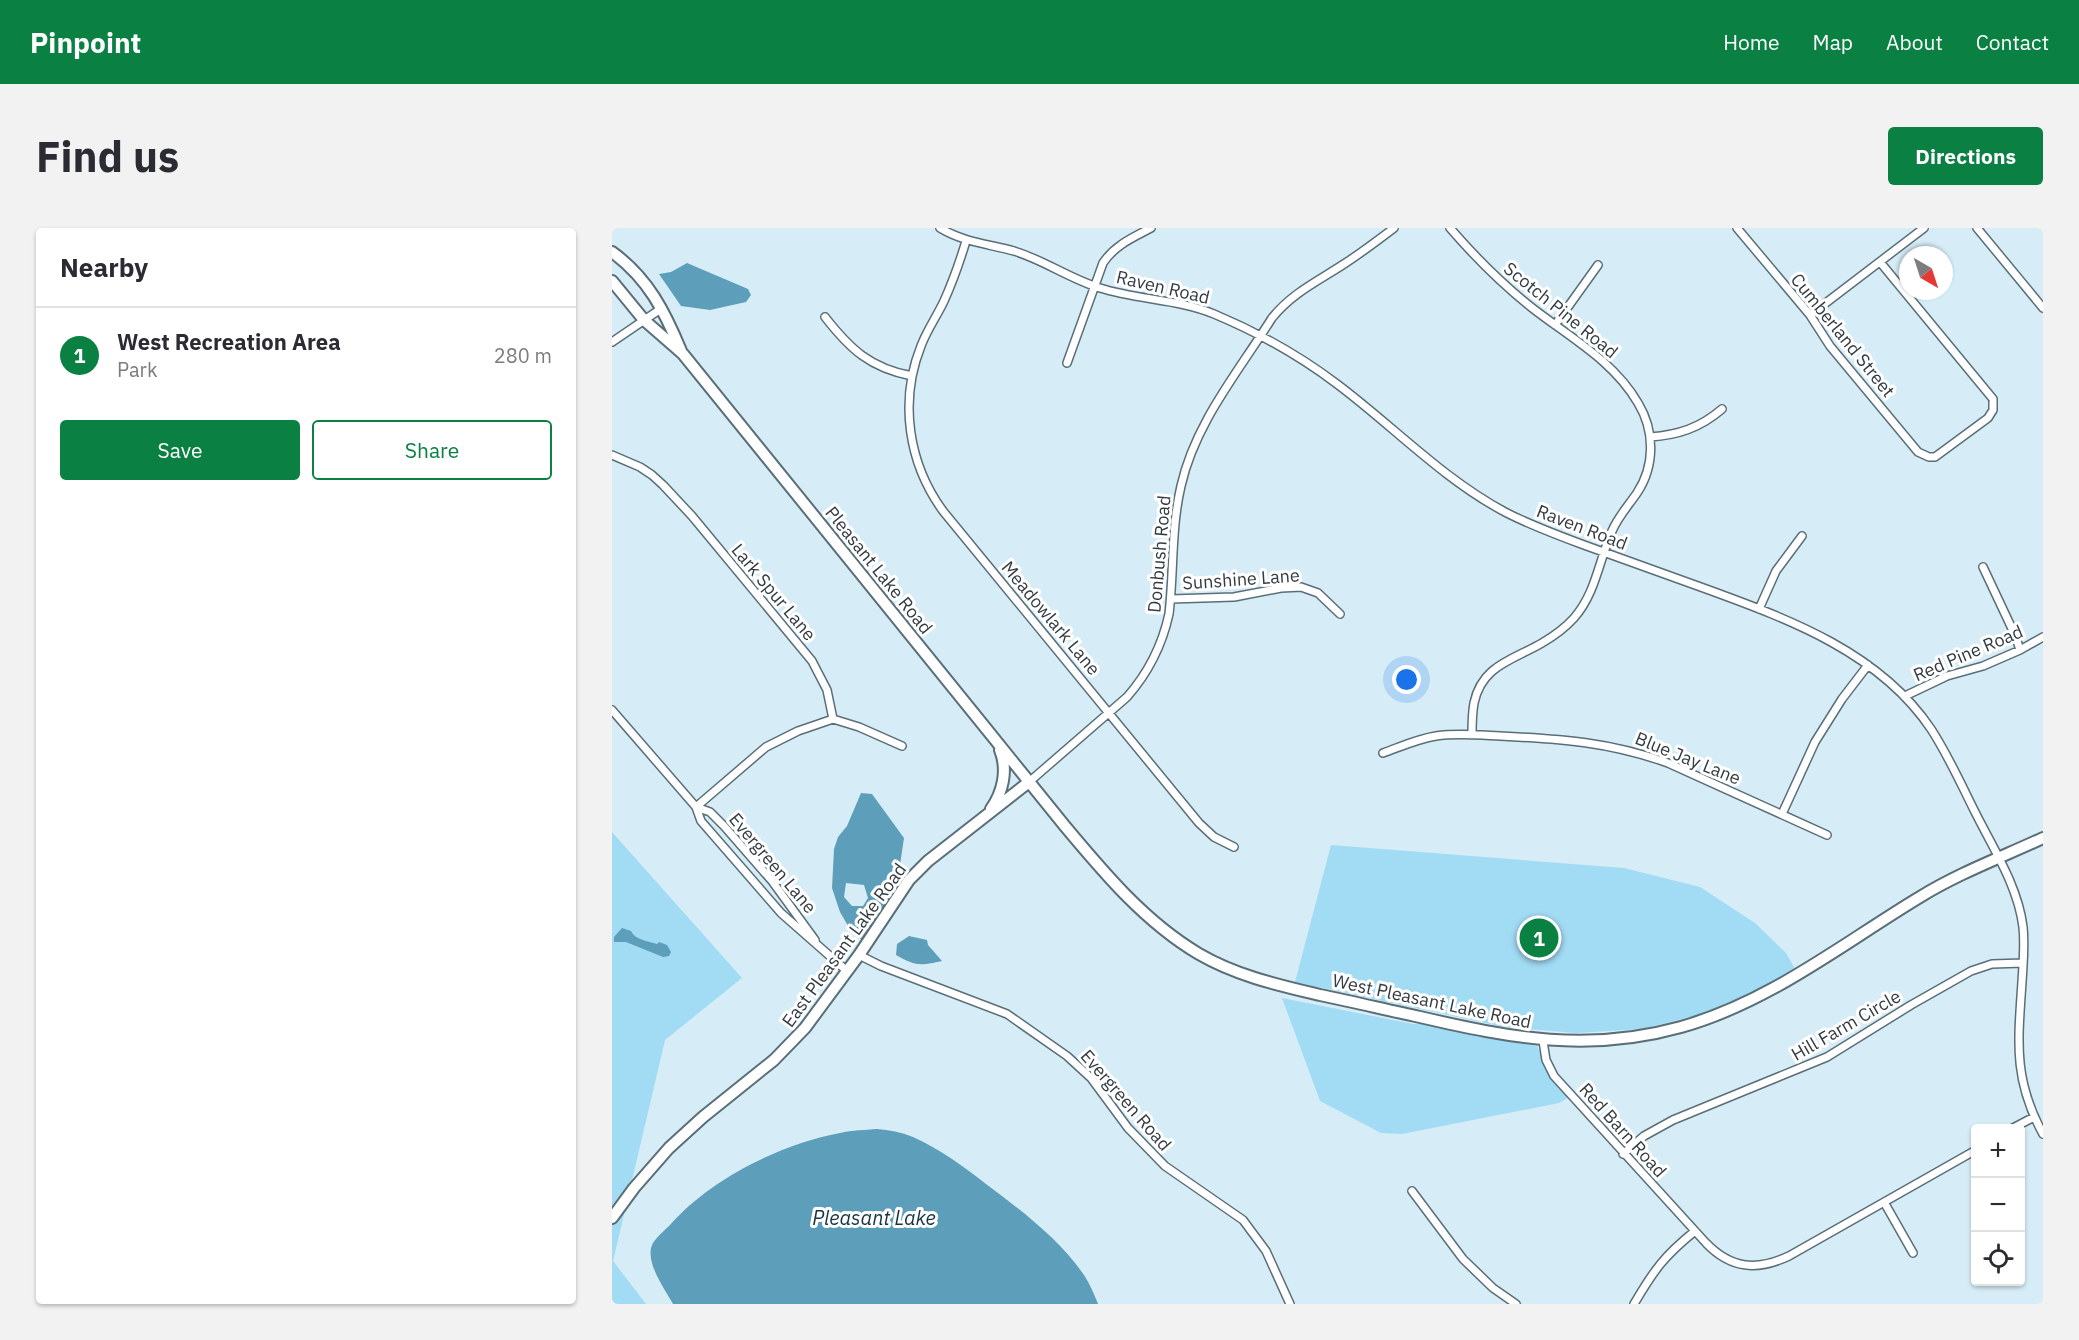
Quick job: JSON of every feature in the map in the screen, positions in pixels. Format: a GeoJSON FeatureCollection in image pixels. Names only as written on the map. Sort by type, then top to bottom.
{"type":"FeatureCollection","features":[{"type":"Feature","properties":{"kind":"street","name":"Raven Road"},"geometry":{"type":"LineString","coordinates":[[940,228],[966,241],[1027,255],[1111,292],[1166,300],[1200,309],[1261,338],[1321,372],[1486,501],[1526,522],[1759,609],[1838,645],[1868,665],[1905,696],[1931,729],[1998,858]]}},
{"type":"Feature","properties":{"kind":"street"},"geometry":{"type":"LineString","coordinates":[[1094,286],[1108,255],[1122,243],[1151,228]]}},
{"type":"Feature","properties":{"kind":"street"},"geometry":{"type":"LineString","coordinates":[[1261,338],[1272,318],[1289,299],[1346,263],[1394,228]]}},
{"type":"Feature","properties":{"kind":"street","name":"Scotch Pine Road"},"geometry":{"type":"LineString","coordinates":[[1450,228],[1496,276],[1599,358],[1630,392],[1643,412],[1650,437],[1647,472],[1636,494],[1612,530],[1604,552]]}},
{"type":"Feature","properties":{"kind":"street","name":"Cumberland Street"},"geometry":{"type":"LineString","coordinates":[[1737,228],[1810,315],[1830,346],[1919,453],[1929,457],[1940,454],[1988,418],[1994,410],[1993,399],[1880,262]]}},
{"type":"Feature","properties":{"kind":"street"},"geometry":{"type":"LineString","coordinates":[[1810,315],[1924,228]]}},
{"type":"Feature","properties":{"kind":"street"},"geometry":{"type":"LineString","coordinates":[[1977,228],[2043,308]]}},
{"type":"Feature","properties":{"kind":"street","name":"Meadowlark Lane"},"geometry":{"type":"LineString","coordinates":[[966,241],[951,284],[921,345],[912,376],[909,404],[912,440],[920,471],[943,511],[1199,823],[1214,837],[1234,847]]}},
{"type":"Feature","properties":{"kind":"street","name":"Pleasant Lake Road"},"geometry":{"type":"LineString","coordinates":[[612,252],[632,269],[662,308],[683,354]]}},
{"type":"Feature","properties":{"kind":"street"},"geometry":{"type":"LineString","coordinates":[[1555,325],[1598,265]]}},
{"type":"Feature","properties":{"kind":"street","name":"Pleasant Lake Road"},"geometry":{"type":"LineString","coordinates":[[612,281],[644,320],[683,354],[1049,806]]}},
{"type":"Feature","properties":{"kind":"street","name":"Raven Road"},"geometry":{"type":"LineString","coordinates":[[1067,363],[1094,286]]}},
{"type":"Feature","properties":{"kind":"street"},"geometry":{"type":"LineString","coordinates":[[612,342],[662,308]]}},
{"type":"Feature","properties":{"kind":"street"},"geometry":{"type":"LineString","coordinates":[[825,316],[846,343],[866,359],[891,371],[912,376]]}},
{"type":"Feature","properties":{"kind":"street","name":"Donbush Road"},"geometry":{"type":"LineString","coordinates":[[1061,754],[1138,685],[1155,659],[1166,630],[1171,598],[1177,506],[1186,467],[1201,431],[1261,338]]}},
{"type":"Feature","properties":{"kind":"street"},"geometry":{"type":"LineString","coordinates":[[1650,437],[1667,436],[1691,430],[1722,409]]}},
{"type":"Feature","properties":{"kind":"street","name":"Lark Spur Lane"},"geometry":{"type":"LineString","coordinates":[[612,455],[652,475],[692,516],[812,661],[827,690],[833,719]]}},
{"type":"Feature","properties":{"kind":"street"},"geometry":{"type":"LineString","coordinates":[[1759,609],[1776,571],[1802,536]]}},
{"type":"Feature","properties":{"kind":"street"},"geometry":{"type":"LineString","coordinates":[[1472,735],[1474,704],[1486,677],[1501,663],[1554,636],[1576,616],[1591,592],[1604,552]]}},
{"type":"Feature","properties":{"kind":"street"},"geometry":{"type":"LineString","coordinates":[[1983,567],[2015,635],[2020,651]]}},
{"type":"Feature","properties":{"kind":"street","name":"Sunshine Lane"},"geometry":{"type":"LineString","coordinates":[[1171,598],[1198,600],[1234,597],[1281,588],[1301,587],[1318,593],[1340,614]]}},
{"type":"Feature","properties":{"kind":"street","name":"Red Pine Road"},"geometry":{"type":"LineString","coordinates":[[1905,696],[1947,676],[1983,666],[2020,651],[2043,637]]}},
{"type":"Feature","properties":{"kind":"street"},"geometry":{"type":"LineString","coordinates":[[1782,814],[1804,764],[1824,727],[1868,665]]}},
{"type":"Feature","properties":{"kind":"street","name":"Evergreen Lane"},"geometry":{"type":"LineString","coordinates":[[612,710],[696,807],[701,821],[761,891],[794,925],[847,971]]}},
{"type":"Feature","properties":{"kind":"street"},"geometry":{"type":"LineString","coordinates":[[696,807],[766,747],[798,731],[833,719],[859,727],[902,746]]}},
{"type":"Feature","properties":{"kind":"street","name":"Blue Jay Lane"},"geometry":{"type":"LineString","coordinates":[[1383,753],[1424,738],[1445,735],[1578,740],[1624,749],[1668,763],[1827,835]]}},
{"type":"Feature","properties":{"kind":"street"},"geometry":{"type":"LineString","coordinates":[[985,817],[996,801],[1003,781],[1003,758],[995,739]]}},
{"type":"Feature","properties":{"kind":"street","name":"East Pleasant Lake Road"},"geometry":{"type":"LineString","coordinates":[[612,1218],[651,1168],[675,1142],[790,1045],[819,1012],[909,880],[928,861],[1029,783],[1061,754]]}},
{"type":"Feature","properties":{"kind":"street","name":"West Pleasant Lake Road"},"geometry":{"type":"LineString","coordinates":[[1049,806],[1101,869],[1129,898],[1177,940],[1216,963],[1239,973],[1282,986],[1487,1032],[1543,1041],[1601,1041],[1643,1036],[1677,1029],[1723,1013],[1767,993],[1927,893],[2043,838]]}},
{"type":"Feature","properties":{"kind":"street","name":"Evergreen Lane"},"geometry":{"type":"LineString","coordinates":[[696,807],[710,812],[749,854],[790,904],[820,947]]}},
{"type":"Feature","properties":{"kind":"street"},"geometry":{"type":"LineString","coordinates":[[1998,858],[2012,889],[2020,915],[2024,944],[2018,1052],[2023,1086],[2043,1134]]}},
{"type":"Feature","properties":{"kind":"street","name":"Evergreen Road"},"geometry":{"type":"LineString","coordinates":[[859,955],[898,973],[1007,1014],[1067,1056],[1091,1078],[1128,1128],[1165,1166],[1243,1220],[1266,1251],[1290,1304]]}},
{"type":"Feature","properties":{"kind":"street","name":"Hill Farm Circle"},"geometry":{"type":"LineString","coordinates":[[1623,1154],[1644,1136],[1673,1120],[1827,1057],[1971,971],[1992,964],[2023,963]]}},
{"type":"Feature","properties":{"kind":"street","name":"Red Barn Road"},"geometry":{"type":"LineString","coordinates":[[1543,1041],[1546,1060],[1554,1076],[1695,1231]]}},
{"type":"Feature","properties":{"kind":"street"},"geometry":{"type":"LineString","coordinates":[[2021,1124],[2034,1117]]}},
{"type":"Feature","properties":{"kind":"street"},"geometry":{"type":"LineString","coordinates":[[1634,1304],[1648,1279],[1664,1258],[1695,1231],[1724,1259],[1745,1265],[1767,1264],[1790,1256],[1971,1153]]}},
{"type":"Feature","properties":{"kind":"street"},"geometry":{"type":"LineString","coordinates":[[1412,1191],[1463,1259],[1493,1288],[1516,1304]]}},
{"type":"Feature","properties":{"kind":"street"},"geometry":{"type":"LineString","coordinates":[[1884,1202],[1913,1253]]}},
{"type":"Feature","properties":{"kind":"shaded area"},"geometry":{"type":"Polygon","coordinates":[[[612,832],[742,978],[665,1040],[613,1261],[646,1304],[612,1304],[612,832]]]}},
{"type":"Feature","properties":{"kind":"shaded area"},"geometry":{"type":"Polygon","coordinates":[[[1331,845],[1624,868],[1700,887],[1755,923],[1786,953],[1795,969],[1747,995],[1698,1015],[1642,1029],[1576,1033],[1504,1027],[1295,982],[1331,845]]]}},
{"type":"Feature","properties":{"kind":"shaded area"},"geometry":{"type":"Polygon","coordinates":[[[1282,998],[1537,1046],[1551,1077],[1568,1098],[1559,1103],[1402,1134],[1381,1133],[1320,1101],[1282,998]]]}},
{"type":"Feature","properties":{"kind":"water"},"geometry":{"type":"Polygon","coordinates":[[[687,263],[748,289],[751,295],[746,302],[710,310],[681,306],[659,274],[671,272],[687,263]]]}},
{"type":"Feature","properties":{"kind":"water"},"geometry":{"type":"Polygon","coordinates":[[[861,793],[872,794],[904,838],[897,885],[875,925],[862,940],[851,931],[840,912],[832,888],[834,849],[838,837],[847,826],[861,793]],[[846,883],[844,897],[852,906],[863,906],[868,898],[864,885],[846,883]]]}},
{"type":"Feature","properties":{"kind":"water"},"geometry":{"type":"Polygon","coordinates":[[[622,928],[631,931],[642,940],[667,945],[671,952],[669,956],[663,957],[626,942],[614,942],[614,937],[622,928]]]}},
{"type":"Feature","properties":{"kind":"water"},"geometry":{"type":"Polygon","coordinates":[[[909,936],[927,940],[928,945],[942,961],[918,964],[896,955],[897,944],[909,936]]]}},
{"type":"Feature","properties":{"kind":"water","name":"Pleasant Lake"},"geometry":{"type":"Polygon","coordinates":[[[877,1129],[904,1134],[933,1147],[960,1164],[1013,1204],[1063,1249],[1084,1275],[1098,1304],[673,1304],[653,1268],[651,1252],[655,1240],[686,1208],[726,1179],[771,1155],[817,1138],[849,1131],[877,1129]]]}},
{"type":"Feature","properties":{"kind":"place","name":"West Recreation Area"},"geometry":{"type":"Point","coordinates":[1539,938]}}]}
